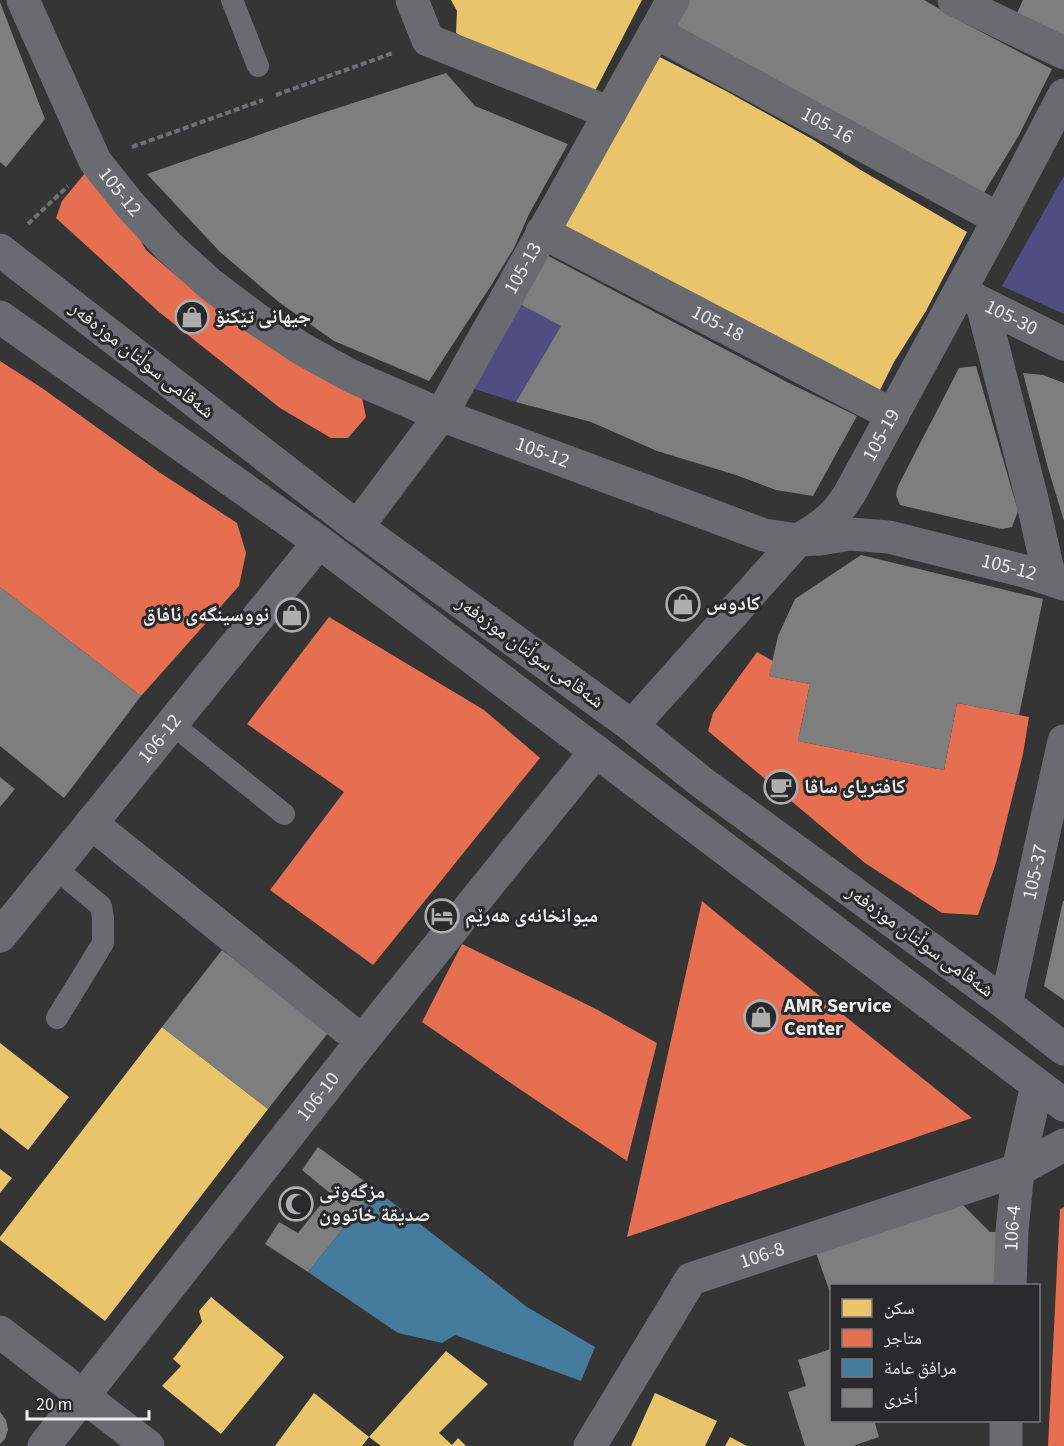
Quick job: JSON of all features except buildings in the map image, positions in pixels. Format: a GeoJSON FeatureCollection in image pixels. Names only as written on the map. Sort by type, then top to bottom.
{"type":"FeatureCollection","features":[{"type":"Feature","properties":{"kind":"main road","name":"شەقامی سوڵتان موزەفەر"},"geometry":{"type":"LineString","coordinates":[[0,250],[356,526],[632,726],[700,781],[1006,1004],[1064,1049]]}},
{"type":"Feature","properties":{"kind":"main road","name":"شەقامی سوڵتان موزەفەر"},"geometry":{"type":"LineString","coordinates":[[0,317],[319,542],[1064,1105]]}},
{"type":"Feature","properties":{"kind":"street","name":"105-12"},"geometry":{"type":"LineString","coordinates":[[23,0],[95,161],[130,205],[168,246],[210,284],[255,318],[302,349],[351,376],[441,415],[764,535],[798,540],[850,534],[889,537],[1057,581]]}},
{"type":"Feature","properties":{"kind":"street"},"geometry":{"type":"LineString","coordinates":[[412,0],[428,40],[610,113]]}},
{"type":"Feature","properties":{"kind":"street","name":"105-13"},"geometry":{"type":"LineString","coordinates":[[356,526],[441,415],[673,0]]}},
{"type":"Feature","properties":{"kind":"street"},"geometry":{"type":"LineString","coordinates":[[954,0],[1064,53]]}},
{"type":"Feature","properties":{"kind":"street","name":"105-16"},"geometry":{"type":"LineString","coordinates":[[655,32],[999,219]]}},
{"type":"Feature","properties":{"kind":"street","name":"105-19"},"geometry":{"type":"LineString","coordinates":[[632,726],[798,540],[827,521],[840,508],[893,415],[971,298],[999,219],[1064,94]]}},
{"type":"Feature","properties":{"kind":"street","name":"105-18"},"geometry":{"type":"LineString","coordinates":[[542,232],[893,415]]}},
{"type":"Feature","properties":{"kind":"street"},"geometry":{"type":"LineString","coordinates":[[971,298],[1057,581]]}},
{"type":"Feature","properties":{"kind":"street","name":"105-30"},"geometry":{"type":"LineString","coordinates":[[971,298],[1064,344]]}},
{"type":"Feature","properties":{"kind":"street","name":"106-12"},"geometry":{"type":"LineString","coordinates":[[0,936],[319,542]]}},
{"type":"Feature","properties":{"kind":"street","name":"105-37"},"geometry":{"type":"LineString","coordinates":[[1006,1004],[1064,741]]}},
{"type":"Feature","properties":{"kind":"street","name":"106-10"},"geometry":{"type":"LineString","coordinates":[[44,1446],[362,1041],[596,751]]}},
{"type":"Feature","properties":{"kind":"street"},"geometry":{"type":"LineString","coordinates":[[91,823],[362,1041]]}},
{"type":"Feature","properties":{"kind":"street","name":"106-4"},"geometry":{"type":"LineString","coordinates":[[1010,1284],[1018,1170],[1037,1085]]}},
{"type":"Feature","properties":{"kind":"street","name":"106-8"},"geometry":{"type":"LineString","coordinates":[[590,1446],[691,1279],[1018,1170],[1064,1145]]}},
{"type":"Feature","properties":{"kind":"street"},"geometry":{"type":"LineString","coordinates":[[0,1332],[147,1446]]}},
{"type":"Feature","properties":{"kind":"street"},"geometry":{"type":"LineString","coordinates":[[1006,1422],[1006,1446]]}},
{"type":"Feature","properties":{"kind":"lane"},"geometry":{"type":"LineString","coordinates":[[232,0],[258,66]]}},
{"type":"Feature","properties":{"kind":"lane"},"geometry":{"type":"LineString","coordinates":[[172,724],[284,814]]}},
{"type":"Feature","properties":{"kind":"lane"},"geometry":{"type":"LineString","coordinates":[[55,868],[101,906],[103,918],[102,943],[57,1018]]}},
{"type":"Feature","properties":{"kind":"path"},"geometry":{"type":"LineString","coordinates":[[0,250],[95,161]]}},
{"type":"Feature","properties":{"kind":"shaded area"},"geometry":{"type":"Polygon","coordinates":[[[1064,176],[1064,314],[1002,286],[1064,176]]]}},
{"type":"Feature","properties":{"kind":"shaded area"},"geometry":{"type":"Polygon","coordinates":[[[519,303],[561,326],[516,402],[468,387],[519,303]]]}},
{"type":"Feature","properties":{"kind":"place","name":"جیهانی تێکنۆ"},"geometry":{"type":"Point","coordinates":[192,317]}},
{"type":"Feature","properties":{"kind":"place","name":"کادوس"},"geometry":{"type":"Point","coordinates":[683,604]}},
{"type":"Feature","properties":{"kind":"place","name":"نووسینگەی ئافاق"},"geometry":{"type":"Point","coordinates":[292,615]}},
{"type":"Feature","properties":{"kind":"place","name":"کافتریای ساڤا"},"geometry":{"type":"Point","coordinates":[781,787]}},
{"type":"Feature","properties":{"kind":"place","name":"میوانخانەی هەرێم"},"geometry":{"type":"Point","coordinates":[442,916]}},
{"type":"Feature","properties":{"kind":"place","name":"AMR Service Center"},"geometry":{"type":"Point","coordinates":[761,1017]}},
{"type":"Feature","properties":{"kind":"place","name":"مزگەوتی صديقة خاتوون"},"geometry":{"type":"Point","coordinates":[296,1204]}}]}
